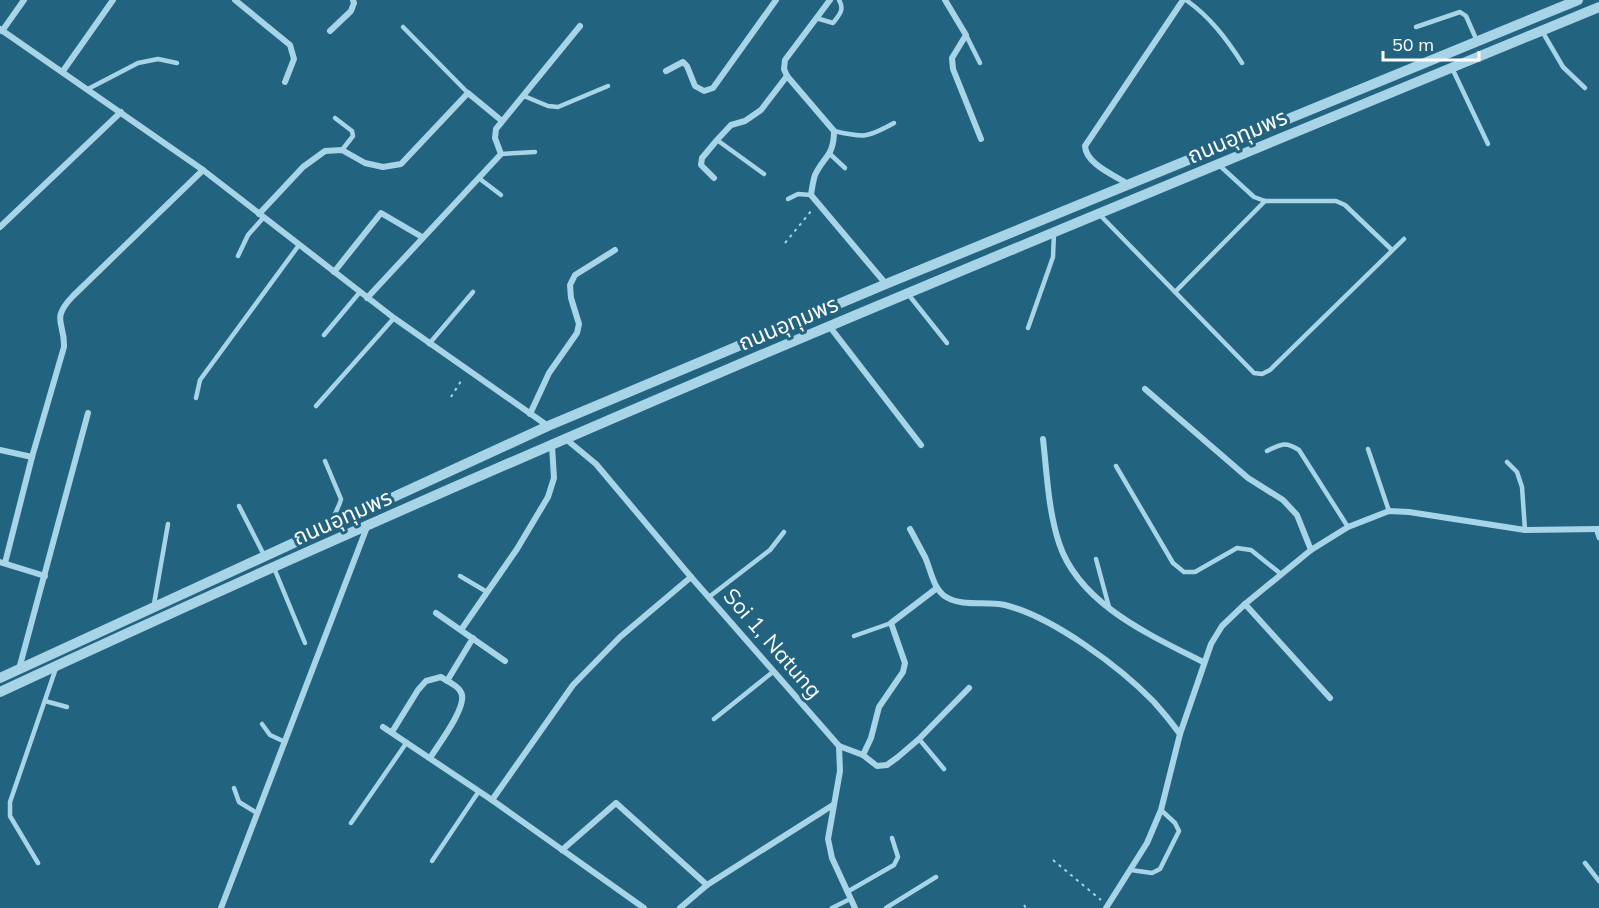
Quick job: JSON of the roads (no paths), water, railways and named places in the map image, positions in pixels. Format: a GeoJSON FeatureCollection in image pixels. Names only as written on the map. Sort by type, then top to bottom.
{"type":"FeatureCollection","features":[{"type":"Feature","properties":{"kind":"street"},"geometry":{"type":"LineString","coordinates":[[24,0],[1,30],[203,170],[429,344],[567,440]]}},
{"type":"Feature","properties":{"kind":"street"},"geometry":{"type":"LineString","coordinates":[[63,71],[112,0]]}},
{"type":"Feature","properties":{"kind":"street"},"geometry":{"type":"LineString","coordinates":[[235,0],[290,45],[294,59],[285,82]]}},
{"type":"Feature","properties":{"kind":"street"},"geometry":{"type":"LineString","coordinates":[[330,31],[351,11],[353,0]]}},
{"type":"Feature","properties":{"kind":"street"},"geometry":{"type":"LineString","coordinates":[[666,71],[683,62],[695,86],[704,90],[713,88],[776,0]]}},
{"type":"Feature","properties":{"kind":"street"},"geometry":{"type":"LineString","coordinates":[[830,0],[785,60],[784,69],[787,76],[834,131],[834,144],[816,174],[811,195],[886,284]]}},
{"type":"Feature","properties":{"kind":"street"},"geometry":{"type":"LineString","coordinates":[[945,0],[966,35],[952,58],[953,69],[981,139]]}},
{"type":"Feature","properties":{"kind":"street"},"geometry":{"type":"LineString","coordinates":[[1128,184],[1091,160],[1085,154],[1085,146],[1184,0]]}},
{"type":"Feature","properties":{"kind":"street","name":"ถนนอุทุมพร"},"geometry":{"type":"LineString","coordinates":[[0,678],[548,426],[886,284],[1578,0]]}},
{"type":"Feature","properties":{"kind":"street","name":"ถนนอุทุมพร"},"geometry":{"type":"LineString","coordinates":[[0,692],[552,446],[908,294],[1599,7]]}},
{"type":"Feature","properties":{"kind":"street"},"geometry":{"type":"LineString","coordinates":[[367,298],[501,154],[495,138],[496,129],[580,26]]}},
{"type":"Feature","properties":{"kind":"street"},"geometry":{"type":"LineString","coordinates":[[714,178],[700,165],[702,158],[731,125],[744,121],[761,110],[787,76]]}},
{"type":"Feature","properties":{"kind":"street"},"geometry":{"type":"LineString","coordinates":[[261,215],[303,166],[325,151],[342,150],[365,164],[383,167],[400,164],[468,93],[502,122]]}},
{"type":"Feature","properties":{"kind":"street"},"geometry":{"type":"LineString","coordinates":[[0,226],[121,112]]}},
{"type":"Feature","properties":{"kind":"street"},"geometry":{"type":"LineString","coordinates":[[45,576],[3,562],[64,347],[61,312],[66,304],[203,170]]}},
{"type":"Feature","properties":{"kind":"street"},"geometry":{"type":"LineString","coordinates":[[334,272],[381,213],[422,237]]}},
{"type":"Feature","properties":{"kind":"street"},"geometry":{"type":"LineString","coordinates":[[530,414],[549,373],[576,333],[579,324],[571,298],[570,285],[575,276],[615,250]]}},
{"type":"Feature","properties":{"kind":"street"},"geometry":{"type":"LineString","coordinates":[[830,327],[921,445]]}},
{"type":"Feature","properties":{"kind":"street"},"geometry":{"type":"LineString","coordinates":[[1145,389],[1248,478],[1283,500],[1297,515],[1311,550]]}},
{"type":"Feature","properties":{"kind":"street"},"geometry":{"type":"LineString","coordinates":[[19,670],[88,413]]}},
{"type":"Feature","properties":{"kind":"street"},"geometry":{"type":"LineString","coordinates":[[1042,439],[1050,503],[1059,545],[1079,581],[1108,607],[1156,638],[1203,662]]}},
{"type":"Feature","properties":{"kind":"street","name":"Soi 1, Natung"},"geometry":{"type":"LineString","coordinates":[[567,440],[596,464],[839,746]]}},
{"type":"Feature","properties":{"kind":"street"},"geometry":{"type":"LineString","coordinates":[[460,630],[517,549],[548,497],[554,478],[552,446]]}},
{"type":"Feature","properties":{"kind":"street"},"geometry":{"type":"LineString","coordinates":[[0,450],[32,457]]}},
{"type":"Feature","properties":{"kind":"street"},"geometry":{"type":"LineString","coordinates":[[1107,907],[1147,843],[1161,810],[1180,734],[1211,644],[1222,626],[1245,604],[1311,550],[1348,527],[1389,511],[1525,530],[1598,529]]}},
{"type":"Feature","properties":{"kind":"street"},"geometry":{"type":"LineString","coordinates":[[220,908],[367,527]]}},
{"type":"Feature","properties":{"kind":"street"},"geometry":{"type":"LineString","coordinates":[[910,529],[926,559],[937,588],[945,596],[954,600],[1005,605],[1062,631],[1130,680],[1154,703],[1180,734]]}},
{"type":"Feature","properties":{"kind":"street"},"geometry":{"type":"LineString","coordinates":[[492,800],[573,685],[620,637],[691,577]]}},
{"type":"Feature","properties":{"kind":"street"},"geometry":{"type":"LineString","coordinates":[[863,755],[871,738],[879,706],[903,672],[905,663],[891,623],[937,588]]}},
{"type":"Feature","properties":{"kind":"street"},"geometry":{"type":"LineString","coordinates":[[1245,604],[1330,698]]}},
{"type":"Feature","properties":{"kind":"street"},"geometry":{"type":"LineString","coordinates":[[436,613],[505,661]]}},
{"type":"Feature","properties":{"kind":"street"},"geometry":{"type":"LineString","coordinates":[[447,681],[472,638]]}},
{"type":"Feature","properties":{"kind":"street"},"geometry":{"type":"LineString","coordinates":[[392,732],[426,681],[441,677],[457,687],[462,695],[461,708],[430,758]]}},
{"type":"Feature","properties":{"kind":"street"},"geometry":{"type":"LineString","coordinates":[[855,908],[832,858],[828,838],[840,771],[839,746],[863,755],[877,766],[887,765],[919,739],[969,688]]}},
{"type":"Feature","properties":{"kind":"street"},"geometry":{"type":"LineString","coordinates":[[383,727],[492,800],[644,908]]}},
{"type":"Feature","properties":{"kind":"street"},"geometry":{"type":"LineString","coordinates":[[562,850],[615,803],[707,885]]}},
{"type":"Feature","properties":{"kind":"street"},"geometry":{"type":"LineString","coordinates":[[680,908],[707,885],[833,805]]}},
{"type":"Feature","properties":{"kind":"lane"},"geometry":{"type":"LineString","coordinates":[[816,18],[832,23],[842,11],[839,0]]}},
{"type":"Feature","properties":{"kind":"lane"},"geometry":{"type":"LineString","coordinates":[[1184,0],[1202,11],[1225,37],[1242,63]]}},
{"type":"Feature","properties":{"kind":"lane"},"geometry":{"type":"LineString","coordinates":[[1416,27],[1460,12],[1466,16],[1477,41]]}},
{"type":"Feature","properties":{"kind":"lane"},"geometry":{"type":"LineString","coordinates":[[403,27],[468,93]]}},
{"type":"Feature","properties":{"kind":"lane"},"geometry":{"type":"LineString","coordinates":[[1542,31],[1563,67],[1586,88]]}},
{"type":"Feature","properties":{"kind":"lane"},"geometry":{"type":"LineString","coordinates":[[966,35],[980,63]]}},
{"type":"Feature","properties":{"kind":"lane"},"geometry":{"type":"LineString","coordinates":[[88,89],[138,63],[158,59],[177,63]]}},
{"type":"Feature","properties":{"kind":"lane"},"geometry":{"type":"LineString","coordinates":[[1452,68],[1488,144]]}},
{"type":"Feature","properties":{"kind":"lane"},"geometry":{"type":"LineString","coordinates":[[524,96],[548,106],[558,106],[608,86]]}},
{"type":"Feature","properties":{"kind":"lane"},"geometry":{"type":"LineString","coordinates":[[335,118],[352,130],[353,136],[342,150]]}},
{"type":"Feature","properties":{"kind":"lane"},"geometry":{"type":"LineString","coordinates":[[834,131],[855,136],[873,135],[894,123]]}},
{"type":"Feature","properties":{"kind":"lane"},"geometry":{"type":"LineString","coordinates":[[717,140],[764,174]]}},
{"type":"Feature","properties":{"kind":"lane"},"geometry":{"type":"LineString","coordinates":[[501,154],[535,152]]}},
{"type":"Feature","properties":{"kind":"lane"},"geometry":{"type":"LineString","coordinates":[[830,154],[845,168]]}},
{"type":"Feature","properties":{"kind":"lane"},"geometry":{"type":"LineString","coordinates":[[1219,165],[1254,197],[1265,201],[1336,201],[1345,205],[1392,250]]}},
{"type":"Feature","properties":{"kind":"lane"},"geometry":{"type":"LineString","coordinates":[[480,179],[501,195]]}},
{"type":"Feature","properties":{"kind":"lane"},"geometry":{"type":"LineString","coordinates":[[788,199],[798,194],[811,195]]}},
{"type":"Feature","properties":{"kind":"lane"},"geometry":{"type":"LineString","coordinates":[[1175,292],[1265,201]]}},
{"type":"Feature","properties":{"kind":"lane"},"geometry":{"type":"LineString","coordinates":[[1099,214],[1254,373],[1262,374],[1270,370],[1404,239]]}},
{"type":"Feature","properties":{"kind":"lane"},"geometry":{"type":"LineString","coordinates":[[238,256],[261,215]]}},
{"type":"Feature","properties":{"kind":"lane"},"geometry":{"type":"LineString","coordinates":[[1028,328],[1053,257],[1054,233]]}},
{"type":"Feature","properties":{"kind":"lane"},"geometry":{"type":"LineString","coordinates":[[196,398],[200,380],[299,245]]}},
{"type":"Feature","properties":{"kind":"lane"},"geometry":{"type":"LineString","coordinates":[[324,335],[360,292]]}},
{"type":"Feature","properties":{"kind":"lane"},"geometry":{"type":"LineString","coordinates":[[429,344],[472,292]]}},
{"type":"Feature","properties":{"kind":"lane"},"geometry":{"type":"LineString","coordinates":[[908,294],[947,343]]}},
{"type":"Feature","properties":{"kind":"lane"},"geometry":{"type":"LineString","coordinates":[[316,406],[394,318]]}},
{"type":"Feature","properties":{"kind":"lane"},"geometry":{"type":"LineString","coordinates":[[1267,451],[1281,444],[1290,444],[1299,450],[1348,527]]}},
{"type":"Feature","properties":{"kind":"lane"},"geometry":{"type":"LineString","coordinates":[[1368,449],[1389,511]]}},
{"type":"Feature","properties":{"kind":"lane"},"geometry":{"type":"LineString","coordinates":[[325,461],[341,499],[332,518],[332,525]]}},
{"type":"Feature","properties":{"kind":"lane"},"geometry":{"type":"LineString","coordinates":[[1507,462],[1517,472],[1522,487],[1525,530]]}},
{"type":"Feature","properties":{"kind":"lane"},"geometry":{"type":"LineString","coordinates":[[1116,466],[1173,563],[1184,572],[1195,572],[1237,548],[1251,550],[1281,574]]}},
{"type":"Feature","properties":{"kind":"lane"},"geometry":{"type":"LineString","coordinates":[[239,506],[264,555]]}},
{"type":"Feature","properties":{"kind":"lane"},"geometry":{"type":"LineString","coordinates":[[154,606],[168,524]]}},
{"type":"Feature","properties":{"kind":"lane"},"geometry":{"type":"LineString","coordinates":[[1598,529],[1599,537]]}},
{"type":"Feature","properties":{"kind":"lane"},"geometry":{"type":"LineString","coordinates":[[709,597],[770,550],[784,532]]}},
{"type":"Feature","properties":{"kind":"lane"},"geometry":{"type":"LineString","coordinates":[[1096,559],[1108,607]]}},
{"type":"Feature","properties":{"kind":"lane"},"geometry":{"type":"LineString","coordinates":[[274,568],[305,643]]}},
{"type":"Feature","properties":{"kind":"lane"},"geometry":{"type":"LineString","coordinates":[[460,576],[487,592]]}},
{"type":"Feature","properties":{"kind":"lane"},"geometry":{"type":"LineString","coordinates":[[854,636],[891,623]]}},
{"type":"Feature","properties":{"kind":"lane"},"geometry":{"type":"LineString","coordinates":[[38,863],[10,816],[10,802],[57,666]]}},
{"type":"Feature","properties":{"kind":"lane"},"geometry":{"type":"LineString","coordinates":[[714,720],[774,671]]}},
{"type":"Feature","properties":{"kind":"lane"},"geometry":{"type":"LineString","coordinates":[[45,701],[67,707]]}},
{"type":"Feature","properties":{"kind":"lane"},"geometry":{"type":"LineString","coordinates":[[261,724],[270,735],[285,742]]}},
{"type":"Feature","properties":{"kind":"lane"},"geometry":{"type":"LineString","coordinates":[[919,739],[945,769]]}},
{"type":"Feature","properties":{"kind":"lane"},"geometry":{"type":"LineString","coordinates":[[351,823],[407,742]]}},
{"type":"Feature","properties":{"kind":"lane"},"geometry":{"type":"LineString","coordinates":[[234,788],[239,802],[257,813]]}},
{"type":"Feature","properties":{"kind":"lane"},"geometry":{"type":"LineString","coordinates":[[432,861],[479,791]]}},
{"type":"Feature","properties":{"kind":"lane"},"geometry":{"type":"LineString","coordinates":[[1131,870],[1152,873],[1160,869],[1179,831],[1175,823],[1161,810]]}},
{"type":"Feature","properties":{"kind":"lane"},"geometry":{"type":"LineString","coordinates":[[832,908],[894,865],[898,857],[892,838]]}},
{"type":"Feature","properties":{"kind":"lane"},"geometry":{"type":"LineString","coordinates":[[1585,863],[1599,881]]}},
{"type":"Feature","properties":{"kind":"lane"},"geometry":{"type":"LineString","coordinates":[[886,908],[936,877]]}}]}
